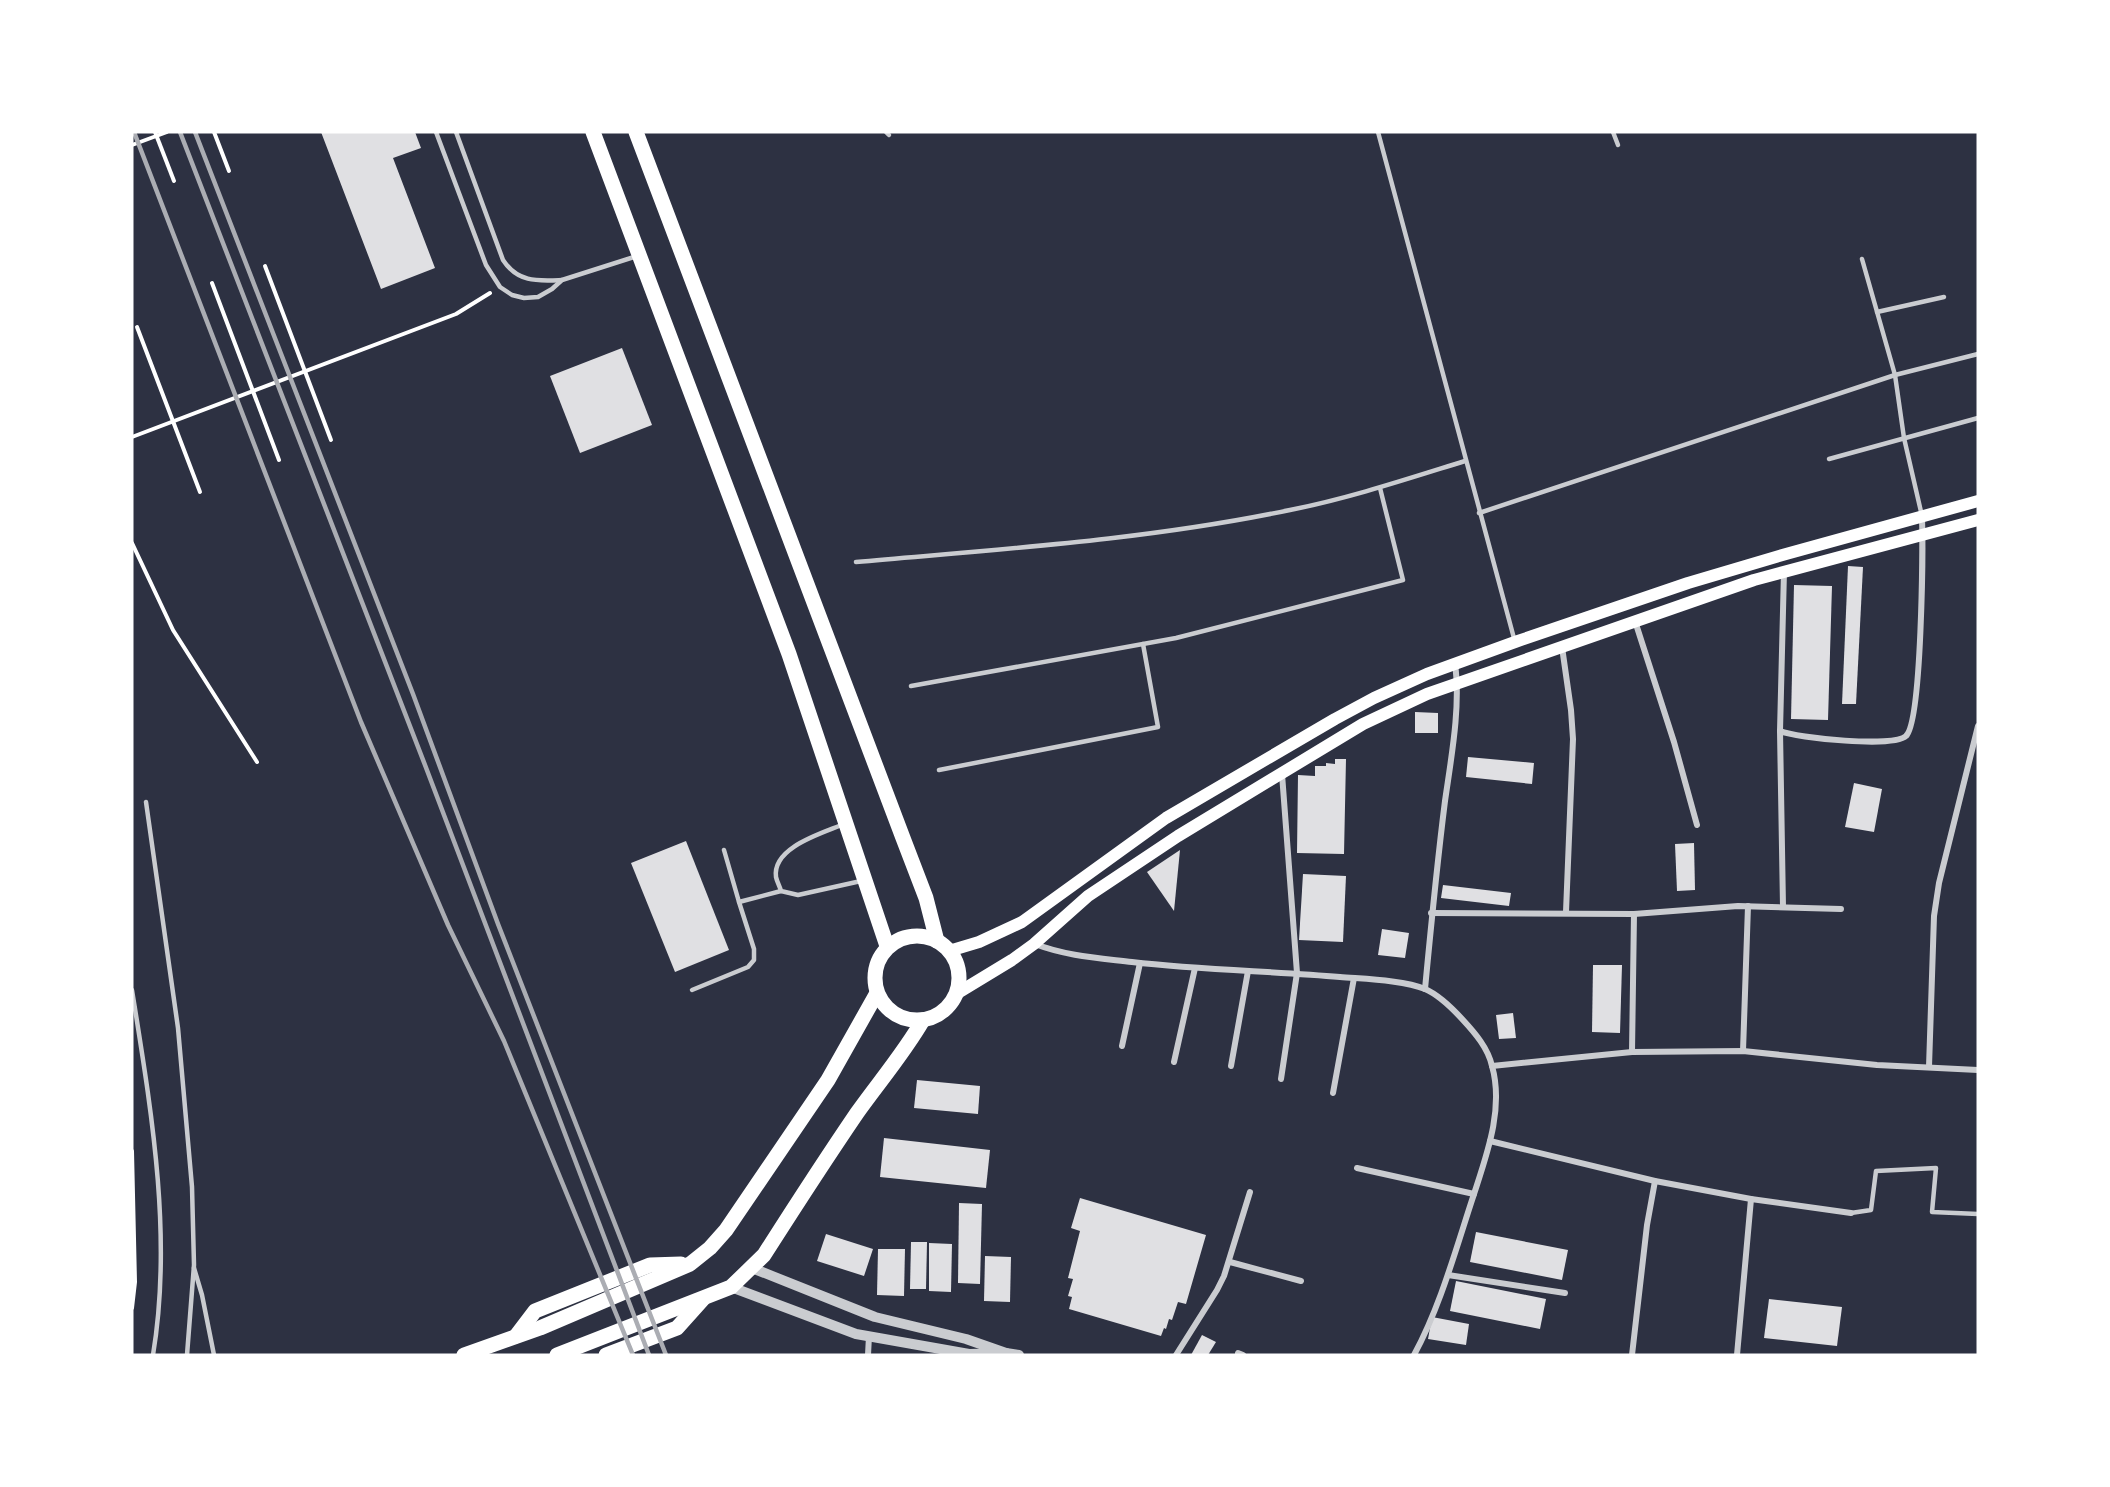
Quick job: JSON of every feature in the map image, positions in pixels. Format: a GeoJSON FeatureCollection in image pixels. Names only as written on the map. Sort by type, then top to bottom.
{"type":"FeatureCollection","features":[{"type":"Feature","properties":{"kind":"main road"},"geometry":{"type":"LineString","coordinates":[[593,132],[785,643],[887,946]]}},
{"type":"Feature","properties":{"kind":"main road"},"geometry":{"type":"LineString","coordinates":[[636,132],[926,898],[937,941]]}},
{"type":"Feature","properties":{"kind":"main road"},"geometry":{"type":"LineString","coordinates":[[949,951],[980,942],[1022,922],[1166,818],[1374,698],[1515,642],[1688,583],[1978,501]]}},
{"type":"Feature","properties":{"kind":"main road"},"geometry":{"type":"LineString","coordinates":[[956,994],[959,980],[957,964],[949,951],[937,941],[920,936],[903,938],[887,946],[877,960],[874,977],[877,993],[888,1009],[904,1018],[923,1020],[942,1011],[956,994],[989,975],[1034,944],[1088,896],[1178,836],[1363,724],[1417,698],[1635,620],[1784,570],[1978,520]]}},
{"type":"Feature","properties":{"kind":"main road"},"geometry":{"type":"LineString","coordinates":[[464,1355],[690,1264],[710,1248],[733,1221],[828,1080],[877,993]]}},
{"type":"Feature","properties":{"kind":"main road"},"geometry":{"type":"LineString","coordinates":[[557,1355],[731,1287],[752,1268],[764,1255],[828,1156],[909,1044],[923,1020]]}},
{"type":"Feature","properties":{"kind":"main road"},"geometry":{"type":"LineString","coordinates":[[606,1355],[677,1328],[705,1296]]}},
{"type":"Feature","properties":{"kind":"street"},"geometry":{"type":"LineString","coordinates":[[1780,731],[1801,737],[1864,741],[1900,740],[1908,735],[1911,728],[1919,654],[1922,517]]}},
{"type":"Feature","properties":{"kind":"street"},"geometry":{"type":"LineString","coordinates":[[1783,907],[1780,731],[1784,570]]}},
{"type":"Feature","properties":{"kind":"street"},"geometry":{"type":"LineString","coordinates":[[1635,620],[1674,742],[1697,825]]}},
{"type":"Feature","properties":{"kind":"street"},"geometry":{"type":"LineString","coordinates":[[1562,647],[1573,739],[1566,912]]}},
{"type":"Feature","properties":{"kind":"street"},"geometry":{"type":"LineString","coordinates":[[1425,989],[1431,913],[1458,684],[1455,664]]}},
{"type":"Feature","properties":{"kind":"street"},"geometry":{"type":"LineString","coordinates":[[1929,1067],[1934,916],[1942,872],[1978,726]]}},
{"type":"Feature","properties":{"kind":"street"},"geometry":{"type":"LineString","coordinates":[[1281,1079],[1297,973],[1282,774]]}},
{"type":"Feature","properties":{"kind":"street"},"geometry":{"type":"LineString","coordinates":[[1431,913],[1634,914],[1748,906],[1841,909]]}},
{"type":"Feature","properties":{"kind":"street"},"geometry":{"type":"LineString","coordinates":[[1743,1051],[1748,906]]}},
{"type":"Feature","properties":{"kind":"street"},"geometry":{"type":"LineString","coordinates":[[1632,1052],[1634,914]]}},
{"type":"Feature","properties":{"kind":"street"},"geometry":{"type":"LineString","coordinates":[[1034,944],[1072,956],[1396,983],[1425,989],[1447,1004],[1474,1032],[1492,1066],[1495,1106],[1490,1141],[1448,1275],[1414,1355]]}},
{"type":"Feature","properties":{"kind":"street"},"geometry":{"type":"LineString","coordinates":[[1122,1046],[1140,963]]}},
{"type":"Feature","properties":{"kind":"street"},"geometry":{"type":"LineString","coordinates":[[1174,1062],[1195,968]]}},
{"type":"Feature","properties":{"kind":"street"},"geometry":{"type":"LineString","coordinates":[[1231,1066],[1248,971]]}},
{"type":"Feature","properties":{"kind":"street"},"geometry":{"type":"LineString","coordinates":[[1333,1093],[1354,978]]}},
{"type":"Feature","properties":{"kind":"street"},"geometry":{"type":"LineString","coordinates":[[1492,1066],[1632,1052],[1743,1051],[1877,1065],[1978,1070]]}},
{"type":"Feature","properties":{"kind":"street"},"geometry":{"type":"LineString","coordinates":[[1490,1141],[1655,1181],[1751,1199],[1851,1213]]}},
{"type":"Feature","properties":{"kind":"street"},"geometry":{"type":"LineString","coordinates":[[1357,1168],[1474,1194]]}},
{"type":"Feature","properties":{"kind":"street"},"geometry":{"type":"LineString","coordinates":[[1632,1355],[1647,1226],[1655,1181]]}},
{"type":"Feature","properties":{"kind":"street"},"geometry":{"type":"LineString","coordinates":[[1176,1355],[1217,1290],[1230,1262],[1250,1192]]}},
{"type":"Feature","properties":{"kind":"street"},"geometry":{"type":"LineString","coordinates":[[1737,1355],[1751,1199]]}},
{"type":"Feature","properties":{"kind":"street"},"geometry":{"type":"LineString","coordinates":[[1230,1262],[1301,1281]]}},
{"type":"Feature","properties":{"kind":"street"},"geometry":{"type":"LineString","coordinates":[[752,1268],[874,1317],[966,1339],[1006,1353]]}},
{"type":"Feature","properties":{"kind":"street"},"geometry":{"type":"LineString","coordinates":[[1448,1275],[1565,1293]]}},
{"type":"Feature","properties":{"kind":"street"},"geometry":{"type":"LineString","coordinates":[[731,1287],[856,1334],[969,1354],[1019,1355]]}},
{"type":"Feature","properties":{"kind":"street"},"geometry":{"type":"LineString","coordinates":[[868,1355],[869,1336]]}},
{"type":"Feature","properties":{"kind":"lane"},"geometry":{"type":"LineString","coordinates":[[436,132],[486,265],[500,287],[512,295],[524,298],[538,297],[552,289],[562,279]]}},
{"type":"Feature","properties":{"kind":"lane"},"geometry":{"type":"LineString","coordinates":[[456,132],[503,260],[510,270],[524,279],[540,281],[562,279],[640,255]]}},
{"type":"Feature","properties":{"kind":"lane"},"geometry":{"type":"LineString","coordinates":[[1378,132],[1515,642]]}},
{"type":"Feature","properties":{"kind":"lane"},"geometry":{"type":"LineString","coordinates":[[1613,132],[1618,145]]}},
{"type":"Feature","properties":{"kind":"lane"},"geometry":{"type":"LineString","coordinates":[[1862,259],[1895,375],[1904,438],[1922,517]]}},
{"type":"Feature","properties":{"kind":"lane"},"geometry":{"type":"LineString","coordinates":[[1877,312],[1944,297]]}},
{"type":"Feature","properties":{"kind":"lane"},"geometry":{"type":"LineString","coordinates":[[1479,513],[1895,375],[1978,354]]}},
{"type":"Feature","properties":{"kind":"lane"},"geometry":{"type":"LineString","coordinates":[[1829,459],[1978,418]]}},
{"type":"Feature","properties":{"kind":"lane"},"geometry":{"type":"LineString","coordinates":[[856,562],[1023,548],[1217,524],[1291,510],[1380,488],[1465,460]]}},
{"type":"Feature","properties":{"kind":"lane"},"geometry":{"type":"LineString","coordinates":[[910,687],[1143,644],[1403,580],[1380,488]]}},
{"type":"Feature","properties":{"kind":"lane"},"geometry":{"type":"LineString","coordinates":[[939,770],[1158,727],[1143,644]]}},
{"type":"Feature","properties":{"kind":"lane"},"geometry":{"type":"LineString","coordinates":[[146,802],[183,1074],[192,1186],[194,1265],[187,1355]]}},
{"type":"Feature","properties":{"kind":"lane"},"geometry":{"type":"LineString","coordinates":[[781,891],[776,875],[781,856],[796,845],[847,823]]}},
{"type":"Feature","properties":{"kind":"lane"},"geometry":{"type":"LineString","coordinates":[[692,990],[748,967],[754,960],[754,950],[724,850]]}},
{"type":"Feature","properties":{"kind":"lane"},"geometry":{"type":"LineString","coordinates":[[739,902],[781,891],[798,895],[866,880]]}},
{"type":"Feature","properties":{"kind":"lane"},"geometry":{"type":"LineString","coordinates":[[132,990],[154,1139],[158,1198],[160,1259],[157,1330],[153,1355]]}},
{"type":"Feature","properties":{"kind":"lane"},"geometry":{"type":"LineString","coordinates":[[1851,1213],[1871,1210],[1876,1171],[1936,1168],[1932,1212],[1978,1214]]}},
{"type":"Feature","properties":{"kind":"lane"},"geometry":{"type":"LineString","coordinates":[[194,1265],[214,1355]]}},
{"type":"Feature","properties":{"kind":"path"},"geometry":{"type":"LineString","coordinates":[[132,146],[156,134],[167,132]]}},
{"type":"Feature","properties":{"kind":"path"},"geometry":{"type":"LineString","coordinates":[[214,132],[229,171]]}},
{"type":"Feature","properties":{"kind":"path"},"geometry":{"type":"LineString","coordinates":[[156,134],[174,182]]}},
{"type":"Feature","properties":{"kind":"path"},"geometry":{"type":"LineString","coordinates":[[265,266],[331,440]]}},
{"type":"Feature","properties":{"kind":"path"},"geometry":{"type":"LineString","coordinates":[[212,283],[279,460]]}},
{"type":"Feature","properties":{"kind":"path"},"geometry":{"type":"LineString","coordinates":[[132,437],[456,314],[500,287]]}},
{"type":"Feature","properties":{"kind":"path"},"geometry":{"type":"LineString","coordinates":[[136,327],[200,492]]}},
{"type":"Feature","properties":{"kind":"path"},"geometry":{"type":"LineString","coordinates":[[132,543],[173,630],[257,762]]}},
{"type":"Feature","properties":{"kind":"path"},"geometry":{"type":"LineString","coordinates":[[132,1150],[135,1282],[132,1308]]}},
{"type":"Feature","properties":{"kind":"building"},"geometry":{"type":"Polygon","coordinates":[[[321,132],[415,132],[421,148],[393,158],[435,268],[381,289],[321,132]]]}},
{"type":"Feature","properties":{"kind":"building"},"geometry":{"type":"Polygon","coordinates":[[[622,348],[652,425],[580,453],[550,376],[622,348]]]}},
{"type":"Feature","properties":{"kind":"building"},"geometry":{"type":"Polygon","coordinates":[[[1848,566],[1863,567],[1856,704],[1842,704],[1848,566]]]}},
{"type":"Feature","properties":{"kind":"building"},"geometry":{"type":"Polygon","coordinates":[[[1794,585],[1832,586],[1828,720],[1791,719],[1794,585]]]}},
{"type":"Feature","properties":{"kind":"building"},"geometry":{"type":"Polygon","coordinates":[[[1415,712],[1438,713],[1438,733],[1415,733],[1415,712]]]}},
{"type":"Feature","properties":{"kind":"building"},"geometry":{"type":"Polygon","coordinates":[[[1468,757],[1534,763],[1532,784],[1466,777],[1468,757]]]}},
{"type":"Feature","properties":{"kind":"building"},"geometry":{"type":"Polygon","coordinates":[[[1335,759],[1346,759],[1344,854],[1297,853],[1298,775],[1315,776],[1315,766],[1326,766],[1326,763],[1335,764],[1335,759]]]}},
{"type":"Feature","properties":{"kind":"building"},"geometry":{"type":"Polygon","coordinates":[[[1854,783],[1882,789],[1874,832],[1845,827],[1854,783]]]}},
{"type":"Feature","properties":{"kind":"building"},"geometry":{"type":"Polygon","coordinates":[[[686,841],[729,950],[675,972],[631,863],[686,841]]]}},
{"type":"Feature","properties":{"kind":"building"},"geometry":{"type":"Polygon","coordinates":[[[1694,843],[1695,890],[1677,891],[1675,844],[1694,843]]]}},
{"type":"Feature","properties":{"kind":"building"},"geometry":{"type":"Polygon","coordinates":[[[1180,850],[1174,911],[1147,872],[1180,850]]]}},
{"type":"Feature","properties":{"kind":"building"},"geometry":{"type":"Polygon","coordinates":[[[1303,874],[1346,876],[1343,942],[1299,940],[1303,874]]]}},
{"type":"Feature","properties":{"kind":"building"},"geometry":{"type":"Polygon","coordinates":[[[1443,885],[1511,893],[1509,906],[1441,898],[1443,885]]]}},
{"type":"Feature","properties":{"kind":"building"},"geometry":{"type":"Polygon","coordinates":[[[1382,929],[1409,933],[1405,958],[1378,955],[1382,929]]]}},
{"type":"Feature","properties":{"kind":"building"},"geometry":{"type":"Polygon","coordinates":[[[1593,965],[1622,965],[1620,1033],[1592,1032],[1593,965]]]}},
{"type":"Feature","properties":{"kind":"building"},"geometry":{"type":"Polygon","coordinates":[[[1513,1013],[1516,1038],[1499,1039],[1496,1015],[1513,1013]]]}},
{"type":"Feature","properties":{"kind":"building"},"geometry":{"type":"Polygon","coordinates":[[[917,1080],[980,1086],[978,1114],[914,1108],[917,1080]]]}},
{"type":"Feature","properties":{"kind":"building"},"geometry":{"type":"Polygon","coordinates":[[[884,1138],[990,1150],[986,1188],[880,1177],[884,1138]]]}},
{"type":"Feature","properties":{"kind":"building"},"geometry":{"type":"Polygon","coordinates":[[[1080,1198],[1206,1235],[1186,1304],[1178,1302],[1172,1320],[1169,1319],[1161,1336],[1069,1309],[1072,1297],[1068,1296],[1073,1279],[1068,1278],[1080,1231],[1071,1228],[1080,1198]]]}},
{"type":"Feature","properties":{"kind":"building"},"geometry":{"type":"Polygon","coordinates":[[[959,1203],[982,1204],[980,1284],[958,1283],[959,1203]]]}},
{"type":"Feature","properties":{"kind":"building"},"geometry":{"type":"Polygon","coordinates":[[[1476,1232],[1568,1250],[1562,1280],[1470,1262],[1476,1232]]]}},
{"type":"Feature","properties":{"kind":"building"},"geometry":{"type":"Polygon","coordinates":[[[826,1234],[873,1249],[864,1276],[817,1261],[826,1234]]]}},
{"type":"Feature","properties":{"kind":"building"},"geometry":{"type":"Polygon","coordinates":[[[911,1242],[927,1242],[926,1289],[910,1289],[911,1242]]]}},
{"type":"Feature","properties":{"kind":"building"},"geometry":{"type":"Polygon","coordinates":[[[929,1243],[952,1244],[951,1292],[929,1291],[929,1243]]]}},
{"type":"Feature","properties":{"kind":"building"},"geometry":{"type":"Polygon","coordinates":[[[878,1249],[905,1249],[904,1296],[877,1295],[878,1249]]]}},
{"type":"Feature","properties":{"kind":"building"},"geometry":{"type":"Polygon","coordinates":[[[985,1256],[1011,1257],[1010,1302],[984,1301],[985,1256]]]}},
{"type":"Feature","properties":{"kind":"building"},"geometry":{"type":"Polygon","coordinates":[[[1456,1281],[1546,1299],[1540,1329],[1450,1311],[1456,1281]]]}},
{"type":"Feature","properties":{"kind":"building"},"geometry":{"type":"Polygon","coordinates":[[[1769,1299],[1842,1307],[1837,1346],[1764,1338],[1769,1299]]]}},
{"type":"Feature","properties":{"kind":"building"},"geometry":{"type":"Polygon","coordinates":[[[1432,1317],[1469,1324],[1466,1345],[1428,1339],[1432,1317]]]}},
{"type":"Feature","properties":{"kind":"building"},"geometry":{"type":"Polygon","coordinates":[[[1202,1335],[1216,1342],[1208,1355],[1191,1355],[1202,1335]]]}},
{"type":"Feature","properties":{"kind":"railway"},"geometry":{"type":"LineString","coordinates":[[134,132],[361,722],[448,925],[504,1041],[633,1355]]}},
{"type":"Feature","properties":{"kind":"railway"},"geometry":{"type":"LineString","coordinates":[[180,132],[425,765],[649,1355]]}},
{"type":"Feature","properties":{"kind":"railway"},"geometry":{"type":"LineString","coordinates":[[195,132],[413,694],[498,924],[666,1355]]}}]}
